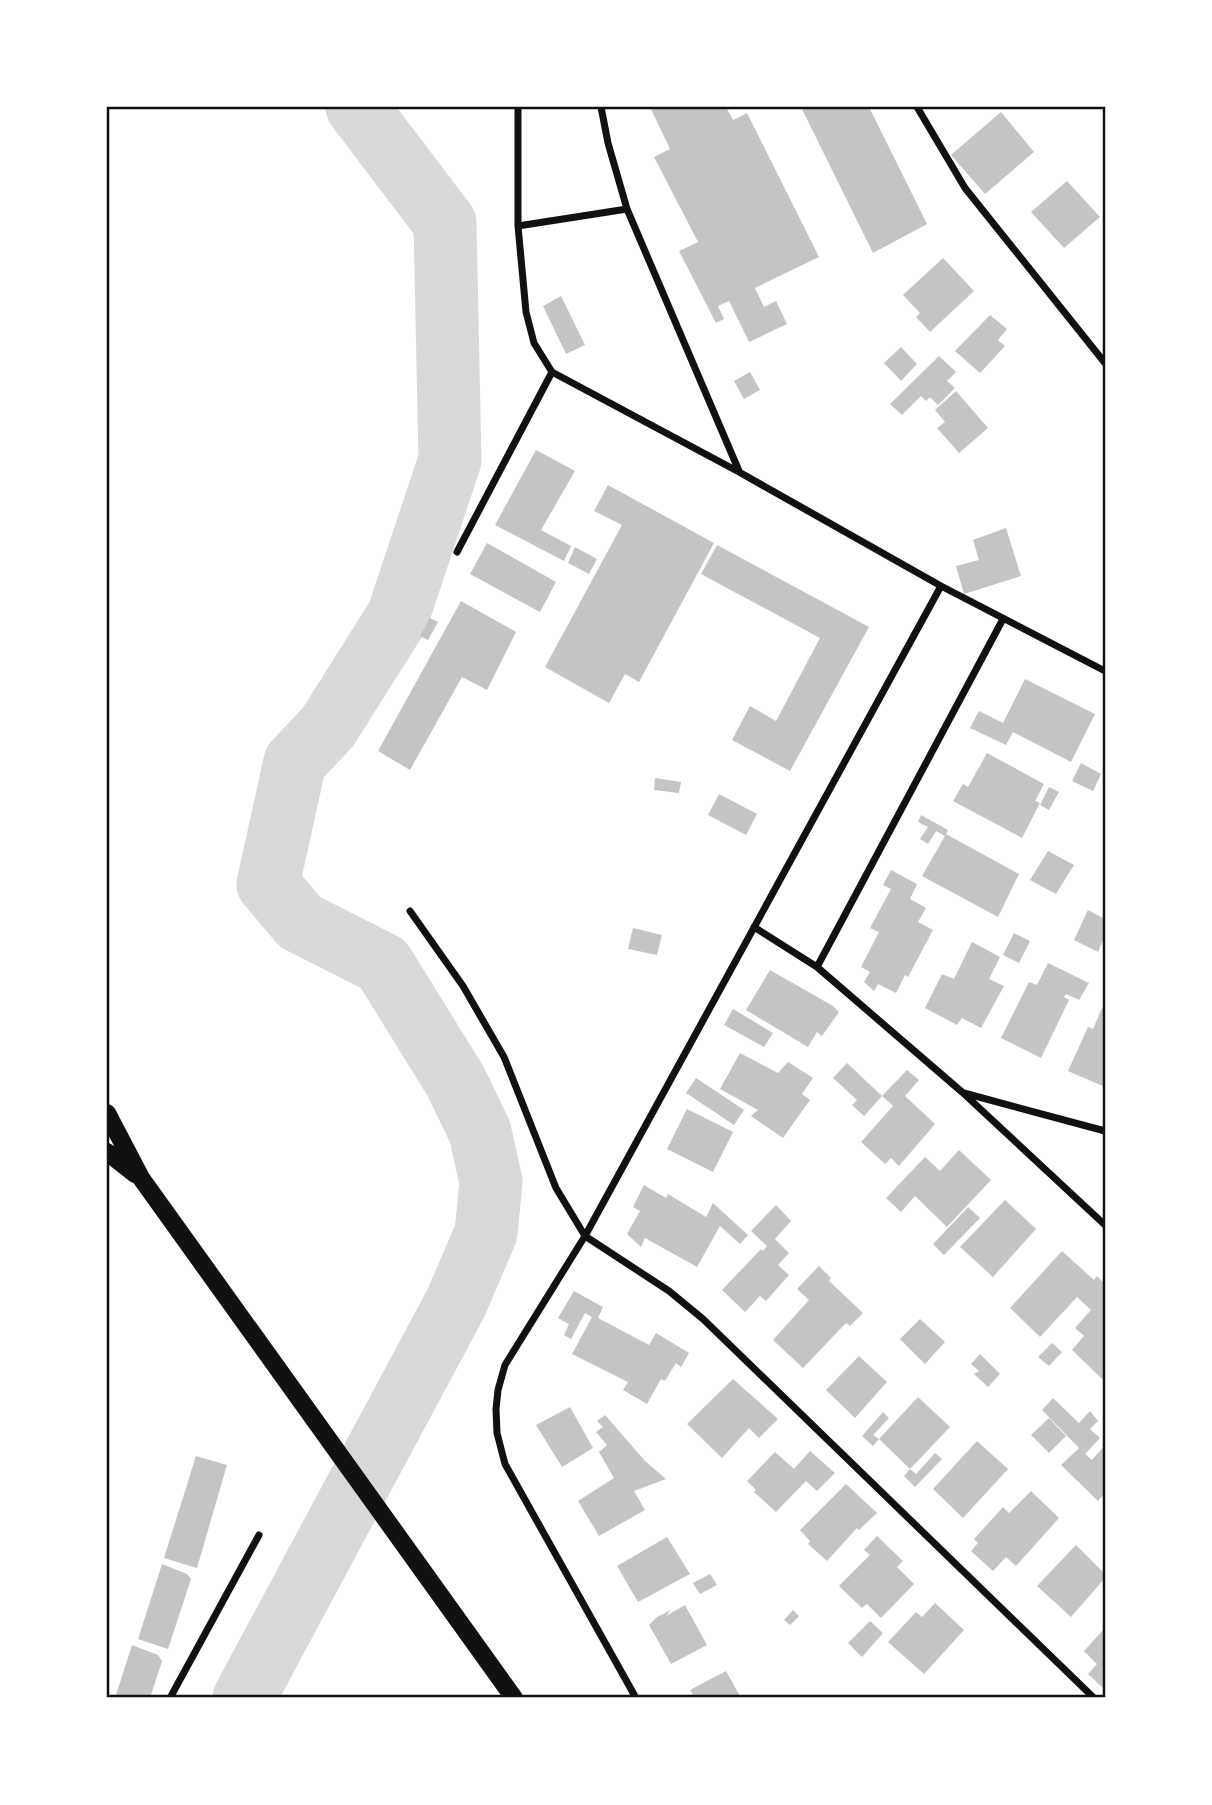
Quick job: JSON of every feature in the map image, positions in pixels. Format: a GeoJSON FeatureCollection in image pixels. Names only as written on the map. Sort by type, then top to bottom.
{"type":"FeatureCollection","features":[{"type":"Feature","properties":{"kind":"main road"},"geometry":{"type":"LineString","coordinates":[[107,1113],[141,1178],[514,1698]]}},
{"type":"Feature","properties":{"kind":"main road"},"geometry":{"type":"LineString","coordinates":[[107,1152],[141,1178]]}},
{"type":"Feature","properties":{"kind":"street"},"geometry":{"type":"LineString","coordinates":[[519,107],[518,226],[526,312],[534,343],[552,372],[740,472],[941,586],[1105,671]]}},
{"type":"Feature","properties":{"kind":"street"},"geometry":{"type":"LineString","coordinates":[[601,107],[608,143],[627,209],[740,472]]}},
{"type":"Feature","properties":{"kind":"street"},"geometry":{"type":"LineString","coordinates":[[917,107],[965,188],[1105,363]]}},
{"type":"Feature","properties":{"kind":"street"},"geometry":{"type":"LineString","coordinates":[[518,226],[627,209]]}},
{"type":"Feature","properties":{"kind":"street"},"geometry":{"type":"LineString","coordinates":[[457,552],[552,372]]}},
{"type":"Feature","properties":{"kind":"street"},"geometry":{"type":"LineString","coordinates":[[636,1698],[505,1464],[497,1433],[498,1390],[505,1365],[585,1236],[941,586]]}},
{"type":"Feature","properties":{"kind":"street"},"geometry":{"type":"LineString","coordinates":[[817,967],[1003,619]]}},
{"type":"Feature","properties":{"kind":"street"},"geometry":{"type":"LineString","coordinates":[[410,911],[463,986],[504,1056],[556,1188],[585,1236],[670,1291],[703,1319],[1094,1698]]}},
{"type":"Feature","properties":{"kind":"street"},"geometry":{"type":"LineString","coordinates":[[754,927],[817,967],[962,1092],[1105,1225]]}},
{"type":"Feature","properties":{"kind":"street"},"geometry":{"type":"LineString","coordinates":[[962,1092],[1105,1131]]}},
{"type":"Feature","properties":{"kind":"street"},"geometry":{"type":"LineString","coordinates":[[170,1698],[259,1535]]}},
{"type":"Feature","properties":{"kind":"building"},"geometry":{"type":"Polygon","coordinates":[[[650,107],[726,107],[733,120],[747,113],[819,257],[755,288],[764,307],[776,301],[787,324],[749,342],[729,301],[718,306],[724,319],[716,323],[679,251],[698,242],[654,157],[670,149],[650,107]]]}},
{"type":"Feature","properties":{"kind":"building"},"geometry":{"type":"Polygon","coordinates":[[[801,107],[869,107],[927,224],[873,253],[801,107]]]}},
{"type":"Feature","properties":{"kind":"building"},"geometry":{"type":"Polygon","coordinates":[[[1001,112],[1034,152],[985,194],[951,155],[1001,112]]]}},
{"type":"Feature","properties":{"kind":"building"},"geometry":{"type":"Polygon","coordinates":[[[1067,181],[1100,217],[1064,248],[1031,212],[1067,181]]]}},
{"type":"Feature","properties":{"kind":"building"},"geometry":{"type":"Polygon","coordinates":[[[943,258],[974,291],[930,332],[916,317],[920,313],[903,295],[943,258]]]}},
{"type":"Feature","properties":{"kind":"building"},"geometry":{"type":"Polygon","coordinates":[[[561,296],[585,345],[566,354],[543,306],[561,296]]]}},
{"type":"Feature","properties":{"kind":"building"},"geometry":{"type":"Polygon","coordinates":[[[990,315],[1007,329],[998,340],[1005,346],[980,373],[955,351],[990,315]]]}},
{"type":"Feature","properties":{"kind":"building"},"geometry":{"type":"Polygon","coordinates":[[[901,347],[917,364],[901,381],[884,363],[901,347]]]}},
{"type":"Feature","properties":{"kind":"building"},"geometry":{"type":"Polygon","coordinates":[[[939,356],[956,372],[947,381],[955,388],[938,405],[930,397],[926,401],[921,396],[902,415],[890,404],[939,356]]]}},
{"type":"Feature","properties":{"kind":"building"},"geometry":{"type":"Polygon","coordinates":[[[750,372],[760,390],[744,399],[734,381],[750,372]]]}},
{"type":"Feature","properties":{"kind":"building"},"geometry":{"type":"Polygon","coordinates":[[[956,391],[988,428],[959,453],[937,428],[945,422],[935,410],[956,391]]]}},
{"type":"Feature","properties":{"kind":"building"},"geometry":{"type":"Polygon","coordinates":[[[536,450],[575,471],[541,530],[571,546],[564,561],[495,525],[536,450]]]}},
{"type":"Feature","properties":{"kind":"building"},"geometry":{"type":"Polygon","coordinates":[[[608,485],[714,543],[639,682],[625,674],[609,703],[545,667],[622,525],[594,511],[608,485]]]}},
{"type":"Feature","properties":{"kind":"building"},"geometry":{"type":"Polygon","coordinates":[[[1006,528],[1021,576],[964,594],[956,566],[979,560],[973,540],[1006,528]]]}},
{"type":"Feature","properties":{"kind":"building"},"geometry":{"type":"Polygon","coordinates":[[[487,543],[556,582],[540,612],[470,574],[487,543]]]}},
{"type":"Feature","properties":{"kind":"building"},"geometry":{"type":"Polygon","coordinates":[[[717,545],[869,627],[790,771],[732,740],[750,706],[776,721],[820,638],[701,574],[717,545]]]}},
{"type":"Feature","properties":{"kind":"building"},"geometry":{"type":"Polygon","coordinates":[[[575,547],[597,559],[589,574],[568,563],[575,547]]]}},
{"type":"Feature","properties":{"kind":"building"},"geometry":{"type":"Polygon","coordinates":[[[461,601],[516,632],[487,690],[462,677],[410,770],[378,751],[461,601]]]}},
{"type":"Feature","properties":{"kind":"building"},"geometry":{"type":"Polygon","coordinates":[[[430,618],[438,622],[428,640],[420,636],[430,618]]]}},
{"type":"Feature","properties":{"kind":"building"},"geometry":{"type":"Polygon","coordinates":[[[1025,679],[1095,714],[1071,762],[1013,732],[1006,745],[970,728],[979,711],[1003,723],[1025,679]]]}},
{"type":"Feature","properties":{"kind":"building"},"geometry":{"type":"Polygon","coordinates":[[[987,753],[1044,784],[1035,801],[1040,803],[1022,838],[953,801],[963,784],[968,787],[987,753]]]}},
{"type":"Feature","properties":{"kind":"building"},"geometry":{"type":"Polygon","coordinates":[[[1081,763],[1101,774],[1093,791],[1072,781],[1081,763]]]}},
{"type":"Feature","properties":{"kind":"building"},"geometry":{"type":"Polygon","coordinates":[[[655,778],[681,782],[679,793],[654,790],[655,778]]]}},
{"type":"Feature","properties":{"kind":"building"},"geometry":{"type":"Polygon","coordinates":[[[1049,787],[1059,792],[1049,810],[1040,805],[1049,787]]]}},
{"type":"Feature","properties":{"kind":"building"},"geometry":{"type":"Polygon","coordinates":[[[719,794],[757,814],[746,835],[708,815],[719,794]]]}},
{"type":"Feature","properties":{"kind":"building"},"geometry":{"type":"Polygon","coordinates":[[[921,815],[948,830],[946,834],[1019,874],[998,917],[922,876],[945,836],[936,831],[928,844],[920,839],[928,827],[918,822],[921,815]]]}},
{"type":"Feature","properties":{"kind":"building"},"geometry":{"type":"Polygon","coordinates":[[[1048,851],[1074,865],[1056,894],[1030,880],[1048,851]]]}},
{"type":"Feature","properties":{"kind":"building"},"geometry":{"type":"Polygon","coordinates":[[[891,870],[917,884],[910,899],[926,908],[918,922],[933,930],[908,977],[905,975],[896,993],[878,984],[874,991],[864,982],[870,972],[861,967],[879,932],[870,928],[891,889],[883,885],[891,870]]]}},
{"type":"Feature","properties":{"kind":"building"},"geometry":{"type":"Polygon","coordinates":[[[1088,910],[1105,919],[1105,936],[1098,952],[1074,940],[1088,910]]]}},
{"type":"Feature","properties":{"kind":"building"},"geometry":{"type":"Polygon","coordinates":[[[633,928],[662,935],[657,955],[628,949],[633,928]]]}},
{"type":"Feature","properties":{"kind":"building"},"geometry":{"type":"Polygon","coordinates":[[[1014,933],[1030,941],[1019,963],[1003,955],[1014,933]]]}},
{"type":"Feature","properties":{"kind":"building"},"geometry":{"type":"Polygon","coordinates":[[[972,942],[1000,957],[989,979],[1004,986],[981,1028],[962,1018],[957,1025],[925,1008],[942,974],[954,979],[972,942]]]}},
{"type":"Feature","properties":{"kind":"building"},"geometry":{"type":"Polygon","coordinates":[[[1048,963],[1089,983],[1079,1000],[1066,994],[1064,997],[1069,1000],[1041,1058],[1001,1038],[1029,982],[1037,985],[1048,963]]]}},
{"type":"Feature","properties":{"kind":"building"},"geometry":{"type":"Polygon","coordinates":[[[770,970],[839,1012],[822,1036],[817,1032],[808,1047],[746,1010],[770,970]]]}},
{"type":"Feature","properties":{"kind":"building"},"geometry":{"type":"Polygon","coordinates":[[[1102,1008],[1105,1010],[1105,1087],[1068,1071],[1088,1027],[1093,1029],[1102,1008]]]}},
{"type":"Feature","properties":{"kind":"building"},"geometry":{"type":"Polygon","coordinates":[[[733,1009],[773,1033],[764,1047],[724,1025],[733,1009]]]}},
{"type":"Feature","properties":{"kind":"building"},"geometry":{"type":"Polygon","coordinates":[[[740,1053],[778,1073],[788,1062],[813,1078],[802,1094],[810,1100],[783,1138],[751,1116],[758,1110],[720,1089],[740,1053]]]}},
{"type":"Feature","properties":{"kind":"building"},"geometry":{"type":"Polygon","coordinates":[[[847,1063],[882,1096],[864,1116],[852,1105],[857,1100],[833,1078],[847,1063]]]}},
{"type":"Feature","properties":{"kind":"building"},"geometry":{"type":"Polygon","coordinates":[[[907,1070],[919,1080],[905,1096],[935,1124],[899,1166],[891,1158],[885,1164],[861,1142],[893,1106],[882,1096],[907,1070]]]}},
{"type":"Feature","properties":{"kind":"building"},"geometry":{"type":"Polygon","coordinates":[[[696,1078],[744,1110],[734,1125],[686,1093],[696,1078]]]}},
{"type":"Feature","properties":{"kind":"building"},"geometry":{"type":"Polygon","coordinates":[[[687,1109],[733,1132],[713,1172],[667,1149],[687,1109]]]}},
{"type":"Feature","properties":{"kind":"building"},"geometry":{"type":"Polygon","coordinates":[[[959,1150],[991,1180],[947,1227],[915,1196],[901,1212],[886,1198],[925,1157],[940,1171],[959,1150]]]}},
{"type":"Feature","properties":{"kind":"building"},"geometry":{"type":"Polygon","coordinates":[[[644,1185],[666,1198],[668,1194],[706,1217],[713,1203],[748,1235],[740,1244],[720,1226],[697,1267],[645,1238],[641,1247],[627,1234],[640,1211],[633,1207],[644,1185]]]}},
{"type":"Feature","properties":{"kind":"building"},"geometry":{"type":"Polygon","coordinates":[[[1005,1200],[1036,1229],[993,1277],[960,1247],[1005,1200]]]}},
{"type":"Feature","properties":{"kind":"building"},"geometry":{"type":"Polygon","coordinates":[[[776,1205],[791,1221],[775,1239],[789,1253],[778,1265],[789,1275],[766,1301],[760,1296],[745,1312],[722,1290],[767,1246],[751,1231],[776,1205]]]}},
{"type":"Feature","properties":{"kind":"building"},"geometry":{"type":"Polygon","coordinates":[[[968,1207],[980,1218],[944,1255],[933,1244],[968,1207]]]}},
{"type":"Feature","properties":{"kind":"building"},"geometry":{"type":"Polygon","coordinates":[[[1062,1251],[1094,1280],[1097,1276],[1105,1284],[1105,1376],[1102,1379],[1072,1350],[1084,1336],[1075,1328],[1091,1310],[1077,1297],[1040,1337],[1010,1308],[1062,1251]]]}},
{"type":"Feature","properties":{"kind":"building"},"geometry":{"type":"Polygon","coordinates":[[[819,1266],[831,1278],[829,1281],[863,1313],[850,1326],[846,1323],[803,1368],[773,1340],[809,1300],[797,1289],[819,1266]]]}},
{"type":"Feature","properties":{"kind":"building"},"geometry":{"type":"Polygon","coordinates":[[[574,1291],[603,1307],[598,1318],[649,1345],[656,1333],[689,1353],[681,1367],[676,1363],[665,1381],[661,1379],[647,1404],[623,1390],[628,1382],[572,1354],[592,1317],[585,1313],[571,1339],[564,1335],[569,1324],[558,1318],[574,1291]]]}},
{"type":"Feature","properties":{"kind":"building"},"geometry":{"type":"Polygon","coordinates":[[[920,1319],[945,1342],[925,1364],[900,1339],[920,1319]]]}},
{"type":"Feature","properties":{"kind":"building"},"geometry":{"type":"Polygon","coordinates":[[[1052,1343],[1062,1352],[1049,1366],[1038,1357],[1052,1343]]]}},
{"type":"Feature","properties":{"kind":"building"},"geometry":{"type":"Polygon","coordinates":[[[980,1354],[1000,1374],[988,1387],[974,1374],[979,1371],[971,1364],[980,1354]]]}},
{"type":"Feature","properties":{"kind":"building"},"geometry":{"type":"Polygon","coordinates":[[[859,1356],[887,1382],[855,1418],[826,1390],[859,1356]]]}},
{"type":"Feature","properties":{"kind":"building"},"geometry":{"type":"Polygon","coordinates":[[[733,1379],[778,1419],[759,1438],[749,1428],[722,1458],[687,1424],[733,1379]]]}},
{"type":"Feature","properties":{"kind":"building"},"geometry":{"type":"Polygon","coordinates":[[[918,1397],[950,1427],[910,1469],[879,1439],[918,1397]]]}},
{"type":"Feature","properties":{"kind":"building"},"geometry":{"type":"Polygon","coordinates":[[[1053,1398],[1079,1423],[1090,1411],[1098,1421],[1090,1429],[1100,1438],[1085,1454],[1092,1460],[1105,1445],[1105,1493],[1098,1501],[1061,1465],[1079,1448],[1042,1410],[1053,1398]]]}},
{"type":"Feature","properties":{"kind":"building"},"geometry":{"type":"Polygon","coordinates":[[[570,1407],[593,1448],[562,1467],[536,1425],[570,1407]]]}},
{"type":"Feature","properties":{"kind":"building"},"geometry":{"type":"Polygon","coordinates":[[[883,1412],[889,1418],[873,1435],[879,1439],[873,1446],[862,1436],[883,1412]]]}},
{"type":"Feature","properties":{"kind":"building"},"geometry":{"type":"Polygon","coordinates":[[[605,1415],[645,1461],[666,1479],[634,1491],[645,1510],[599,1536],[578,1501],[614,1478],[599,1452],[607,1445],[596,1432],[603,1427],[597,1421],[605,1415]]]}},
{"type":"Feature","properties":{"kind":"building"},"geometry":{"type":"Polygon","coordinates":[[[1049,1418],[1066,1436],[1049,1453],[1031,1435],[1049,1418]]]}},
{"type":"Feature","properties":{"kind":"building"},"geometry":{"type":"Polygon","coordinates":[[[977,1441],[1008,1469],[963,1518],[933,1489],[977,1441]]]}},
{"type":"Feature","properties":{"kind":"building"},"geometry":{"type":"Polygon","coordinates":[[[810,1451],[835,1473],[817,1491],[806,1481],[776,1512],[754,1492],[756,1490],[747,1481],[775,1452],[794,1469],[810,1451]]]}},
{"type":"Feature","properties":{"kind":"building"},"geometry":{"type":"Polygon","coordinates":[[[935,1453],[942,1459],[915,1487],[904,1476],[910,1469],[916,1474],[935,1453]]]}},
{"type":"Feature","properties":{"kind":"building"},"geometry":{"type":"Polygon","coordinates":[[[196,1456],[227,1465],[197,1568],[164,1558],[196,1456]]]}},
{"type":"Feature","properties":{"kind":"building"},"geometry":{"type":"Polygon","coordinates":[[[846,1484],[877,1513],[859,1530],[857,1528],[827,1561],[808,1544],[810,1541],[800,1530],[846,1484]]]}},
{"type":"Feature","properties":{"kind":"building"},"geometry":{"type":"Polygon","coordinates":[[[1031,1491],[1059,1518],[1016,1566],[1006,1557],[993,1571],[971,1551],[978,1543],[974,1539],[1003,1507],[1009,1513],[1031,1491]]]}},
{"type":"Feature","properties":{"kind":"building"},"geometry":{"type":"Polygon","coordinates":[[[877,1536],[903,1561],[897,1567],[914,1584],[881,1618],[867,1604],[862,1608],[839,1586],[870,1555],[864,1550],[877,1536]]]}},
{"type":"Feature","properties":{"kind":"building"},"geometry":{"type":"Polygon","coordinates":[[[667,1537],[690,1574],[638,1602],[617,1566],[667,1537]]]}},
{"type":"Feature","properties":{"kind":"building"},"geometry":{"type":"Polygon","coordinates":[[[1076,1545],[1105,1574],[1105,1578],[1071,1617],[1037,1586],[1076,1545]]]}},
{"type":"Feature","properties":{"kind":"building"},"geometry":{"type":"Polygon","coordinates":[[[162,1564],[187,1574],[191,1579],[168,1649],[138,1639],[162,1564]]]}},
{"type":"Feature","properties":{"kind":"building"},"geometry":{"type":"Polygon","coordinates":[[[710,1574],[717,1585],[700,1594],[693,1583],[710,1574]]]}},
{"type":"Feature","properties":{"kind":"building"},"geometry":{"type":"Polygon","coordinates":[[[935,1603],[964,1630],[924,1674],[888,1642],[916,1612],[922,1617],[935,1603]]]}},
{"type":"Feature","properties":{"kind":"building"},"geometry":{"type":"Polygon","coordinates":[[[685,1605],[707,1645],[671,1664],[649,1625],[657,1617],[671,1610],[666,1616],[685,1605]]]}},
{"type":"Feature","properties":{"kind":"building"},"geometry":{"type":"Polygon","coordinates":[[[793,1610],[799,1616],[790,1625],[784,1620],[793,1610]]]}},
{"type":"Feature","properties":{"kind":"building"},"geometry":{"type":"Polygon","coordinates":[[[870,1621],[883,1633],[862,1657],[848,1643],[870,1621]]]}},
{"type":"Feature","properties":{"kind":"building"},"geometry":{"type":"Polygon","coordinates":[[[1105,1628],[1104,1689],[1088,1674],[1097,1664],[1084,1651],[1105,1628]]]}},
{"type":"Feature","properties":{"kind":"building"},"geometry":{"type":"Polygon","coordinates":[[[132,1645],[158,1655],[162,1661],[150,1698],[115,1698],[132,1645]]]}},
{"type":"Feature","properties":{"kind":"building"},"geometry":{"type":"Polygon","coordinates":[[[726,1671],[741,1698],[695,1698],[690,1690],[726,1671]]]}},
{"type":"Feature","properties":{"kind":"waterway"},"geometry":{"type":"LineString","coordinates":[[244,1698],[456,1303],[486,1233],[491,1182],[480,1132],[456,1082],[383,964],[300,922],[268,884],[295,762],[328,727],[398,616],[450,460],[445,223],[357,107]]}}]}
